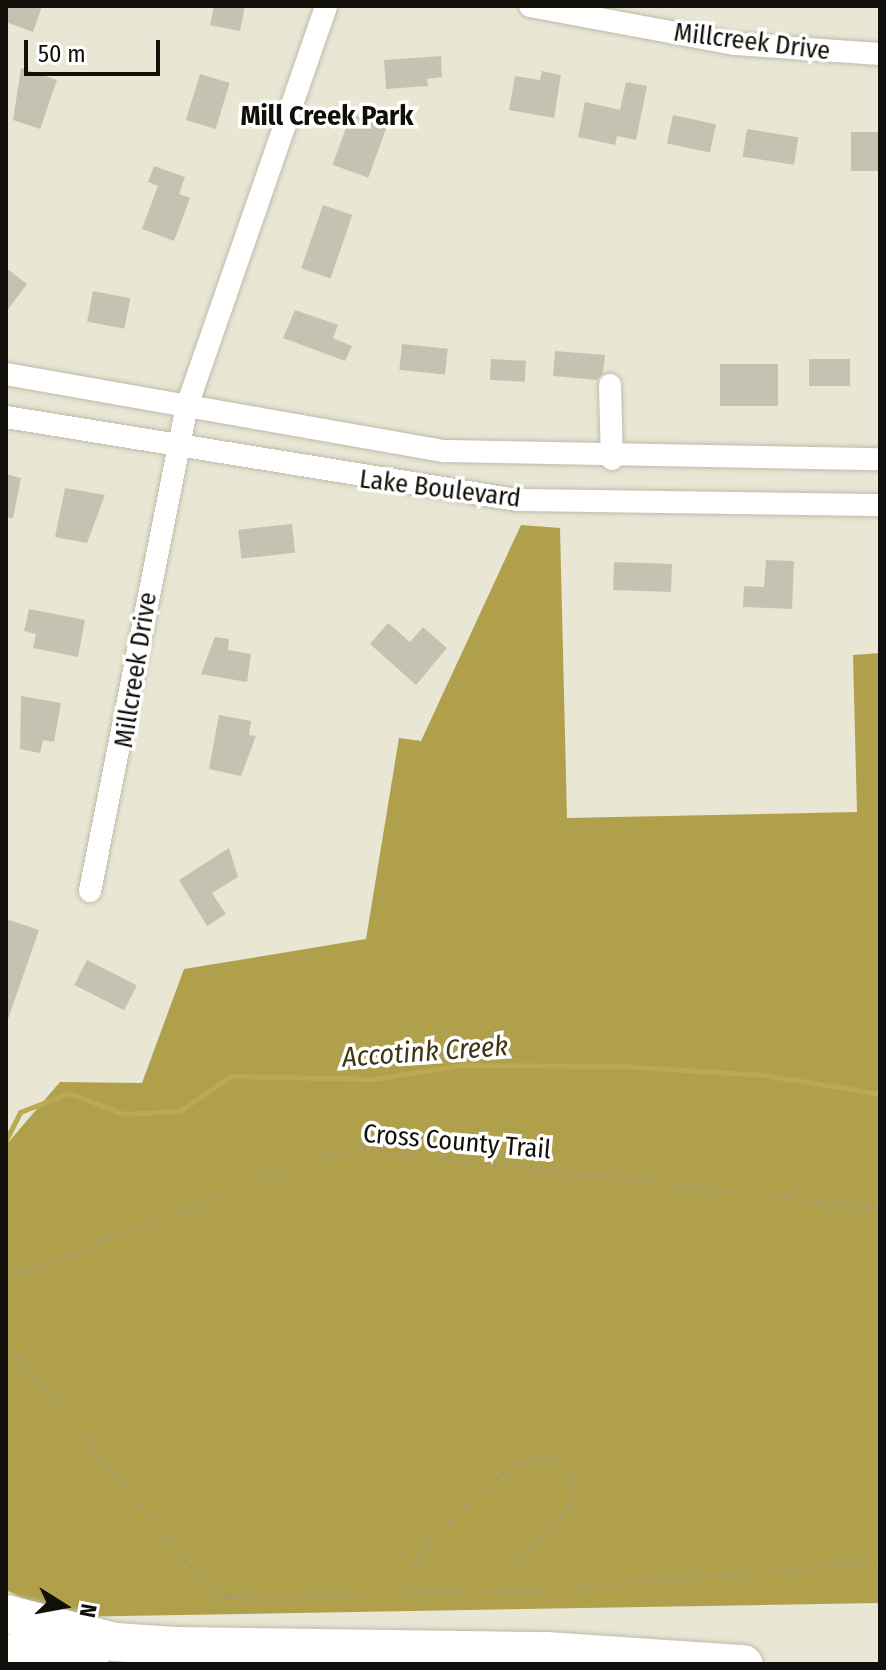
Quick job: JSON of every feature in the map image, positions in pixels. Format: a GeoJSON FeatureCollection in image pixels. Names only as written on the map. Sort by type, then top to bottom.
{"type":"FeatureCollection","features":[{"type":"Feature","properties":{"kind":"highway"},"geometry":{"type":"LineString","coordinates":[[6,1614],[115,1642],[246,1648]]}},
{"type":"Feature","properties":{"kind":"highway"},"geometry":{"type":"LineString","coordinates":[[6,1654],[246,1648],[546,1651],[744,1664]]}},
{"type":"Feature","properties":{"kind":"street"},"geometry":{"type":"LineString","coordinates":[[187,406],[326,6]]}},
{"type":"Feature","properties":{"kind":"street","name":"Millcreek Drive"},"geometry":{"type":"LineString","coordinates":[[530,6],[736,44],[880,54]]}},
{"type":"Feature","properties":{"kind":"street","name":"Lake Boulevard"},"geometry":{"type":"LineString","coordinates":[[6,374],[444,451],[612,459],[880,459]]}},
{"type":"Feature","properties":{"kind":"street"},"geometry":{"type":"LineString","coordinates":[[610,385],[612,459]]}},
{"type":"Feature","properties":{"kind":"street","name":"Millcreek Drive"},"geometry":{"type":"LineString","coordinates":[[90,891],[117,783],[176,447],[187,406]]}},
{"type":"Feature","properties":{"kind":"street","name":"Lake Boulevard"},"geometry":{"type":"LineString","coordinates":[[6,417],[517,500],[880,505]]}},
{"type":"Feature","properties":{"kind":"path","name":"Cross County Trail"},"geometry":{"type":"LineString","coordinates":[[6,1279],[303,1162],[363,1149],[880,1208]]}},
{"type":"Feature","properties":{"kind":"path"},"geometry":{"type":"LineString","coordinates":[[6,1345],[214,1591],[271,1599],[494,1593],[880,1561]]}},
{"type":"Feature","properties":{"kind":"path"},"geometry":{"type":"LineString","coordinates":[[399,1596],[425,1544],[512,1464],[539,1456],[564,1460],[573,1475],[570,1505],[494,1593]]}},
{"type":"Feature","properties":{"kind":"shaded area"},"geometry":{"type":"Polygon","coordinates":[[[521,525],[560,528],[567,818],[857,812],[853,655],[880,653],[880,1603],[60,1617],[6,1590],[6,1145],[60,1082],[142,1083],[184,969],[366,939],[399,738],[421,741],[521,525]]]}},
{"type":"Feature","properties":{"kind":"building"},"geometry":{"type":"Polygon","coordinates":[[[6,6],[42,6],[33,32],[6,22],[6,6]]]}},
{"type":"Feature","properties":{"kind":"building"},"geometry":{"type":"Polygon","coordinates":[[[214,6],[245,6],[240,31],[210,25],[214,6]]]}},
{"type":"Feature","properties":{"kind":"building"},"geometry":{"type":"Polygon","coordinates":[[[441,56],[442,77],[427,79],[428,86],[386,89],[384,60],[441,56]]]}},
{"type":"Feature","properties":{"kind":"building"},"geometry":{"type":"Polygon","coordinates":[[[21,68],[57,80],[40,129],[13,120],[21,68]]]}},
{"type":"Feature","properties":{"kind":"building"},"geometry":{"type":"Polygon","coordinates":[[[542,71],[561,75],[554,118],[509,110],[515,76],[540,80],[542,71]]]}},
{"type":"Feature","properties":{"kind":"building"},"geometry":{"type":"Polygon","coordinates":[[[200,74],[230,83],[216,129],[186,120],[200,74]]]}},
{"type":"Feature","properties":{"kind":"building"},"geometry":{"type":"Polygon","coordinates":[[[626,82],[647,86],[636,140],[617,136],[615,145],[578,137],[585,102],[620,110],[626,82]]]}},
{"type":"Feature","properties":{"kind":"building"},"geometry":{"type":"Polygon","coordinates":[[[351,114],[387,127],[368,178],[333,165],[351,114]]]}},
{"type":"Feature","properties":{"kind":"building"},"geometry":{"type":"Polygon","coordinates":[[[673,115],[716,124],[710,153],[667,143],[673,115]]]}},
{"type":"Feature","properties":{"kind":"building"},"geometry":{"type":"Polygon","coordinates":[[[747,129],[798,137],[794,165],[743,157],[747,129]]]}},
{"type":"Feature","properties":{"kind":"building"},"geometry":{"type":"Polygon","coordinates":[[[851,132],[880,132],[880,171],[851,171],[851,132]]]}},
{"type":"Feature","properties":{"kind":"building"},"geometry":{"type":"Polygon","coordinates":[[[154,166],[185,177],[179,194],[190,198],[174,241],[142,229],[158,186],[148,182],[154,166]]]}},
{"type":"Feature","properties":{"kind":"building"},"geometry":{"type":"Polygon","coordinates":[[[323,205],[352,215],[330,278],[301,268],[323,205]]]}},
{"type":"Feature","properties":{"kind":"building"},"geometry":{"type":"Polygon","coordinates":[[[6,268],[27,284],[6,312],[6,268]]]}},
{"type":"Feature","properties":{"kind":"building"},"geometry":{"type":"Polygon","coordinates":[[[93,291],[130,298],[124,329],[87,321],[93,291]]]}},
{"type":"Feature","properties":{"kind":"building"},"geometry":{"type":"Polygon","coordinates":[[[295,310],[338,325],[333,338],[352,346],[345,361],[283,338],[295,310]]]}},
{"type":"Feature","properties":{"kind":"building"},"geometry":{"type":"Polygon","coordinates":[[[402,344],[448,349],[445,375],[399,370],[402,344]]]}},
{"type":"Feature","properties":{"kind":"building"},"geometry":{"type":"Polygon","coordinates":[[[555,351],[605,355],[603,373],[597,380],[553,376],[555,351]]]}},
{"type":"Feature","properties":{"kind":"building"},"geometry":{"type":"Polygon","coordinates":[[[491,359],[526,361],[525,382],[490,380],[491,359]]]}},
{"type":"Feature","properties":{"kind":"building"},"geometry":{"type":"Polygon","coordinates":[[[809,359],[850,359],[850,386],[809,386],[809,359]]]}},
{"type":"Feature","properties":{"kind":"building"},"geometry":{"type":"Polygon","coordinates":[[[720,364],[778,364],[778,406],[720,406],[720,364]]]}},
{"type":"Feature","properties":{"kind":"building"},"geometry":{"type":"Polygon","coordinates":[[[6,474],[21,478],[13,518],[6,517],[6,474]]]}},
{"type":"Feature","properties":{"kind":"building"},"geometry":{"type":"Polygon","coordinates":[[[65,488],[105,495],[87,543],[55,537],[65,488]]]}},
{"type":"Feature","properties":{"kind":"building"},"geometry":{"type":"Polygon","coordinates":[[[292,524],[295,553],[241,558],[238,530],[292,524]]]}},
{"type":"Feature","properties":{"kind":"building"},"geometry":{"type":"Polygon","coordinates":[[[766,560],[794,561],[792,609],[743,607],[744,586],[764,587],[766,560]]]}},
{"type":"Feature","properties":{"kind":"building"},"geometry":{"type":"Polygon","coordinates":[[[614,562],[672,564],[671,592],[613,590],[614,562]]]}},
{"type":"Feature","properties":{"kind":"building"},"geometry":{"type":"Polygon","coordinates":[[[29,609],[85,620],[78,657],[33,648],[36,634],[24,631],[29,609]]]}},
{"type":"Feature","properties":{"kind":"building"},"geometry":{"type":"Polygon","coordinates":[[[388,623],[410,642],[423,627],[447,648],[416,685],[370,644],[388,623]]]}},
{"type":"Feature","properties":{"kind":"building"},"geometry":{"type":"Polygon","coordinates":[[[215,637],[229,639],[228,650],[251,654],[247,682],[201,674],[215,637]]]}},
{"type":"Feature","properties":{"kind":"building"},"geometry":{"type":"Polygon","coordinates":[[[21,696],[61,703],[54,742],[43,740],[40,753],[20,749],[21,696]]]}},
{"type":"Feature","properties":{"kind":"building"},"geometry":{"type":"Polygon","coordinates":[[[219,715],[251,721],[249,735],[256,736],[241,776],[209,769],[219,715]]]}},
{"type":"Feature","properties":{"kind":"building"},"geometry":{"type":"Polygon","coordinates":[[[229,848],[238,877],[212,893],[226,914],[207,926],[179,880],[229,848]]]}},
{"type":"Feature","properties":{"kind":"building"},"geometry":{"type":"Polygon","coordinates":[[[6,919],[39,930],[8,1019],[6,1018],[6,919]]]}},
{"type":"Feature","properties":{"kind":"building"},"geometry":{"type":"Polygon","coordinates":[[[87,960],[137,985],[124,1010],[74,985],[87,960]]]}},
{"type":"Feature","properties":{"kind":"waterway","name":"Accotink Creek"},"geometry":{"type":"LineString","coordinates":[[6,1140],[20,1112],[69,1093],[124,1114],[180,1111],[231,1076],[374,1079],[462,1065],[620,1066],[764,1075],[880,1094]]}},
{"type":"Feature","properties":{"kind":"district","name":"Mill Creek Park"},"geometry":{"type":"Point","coordinates":[327,116]}}]}
